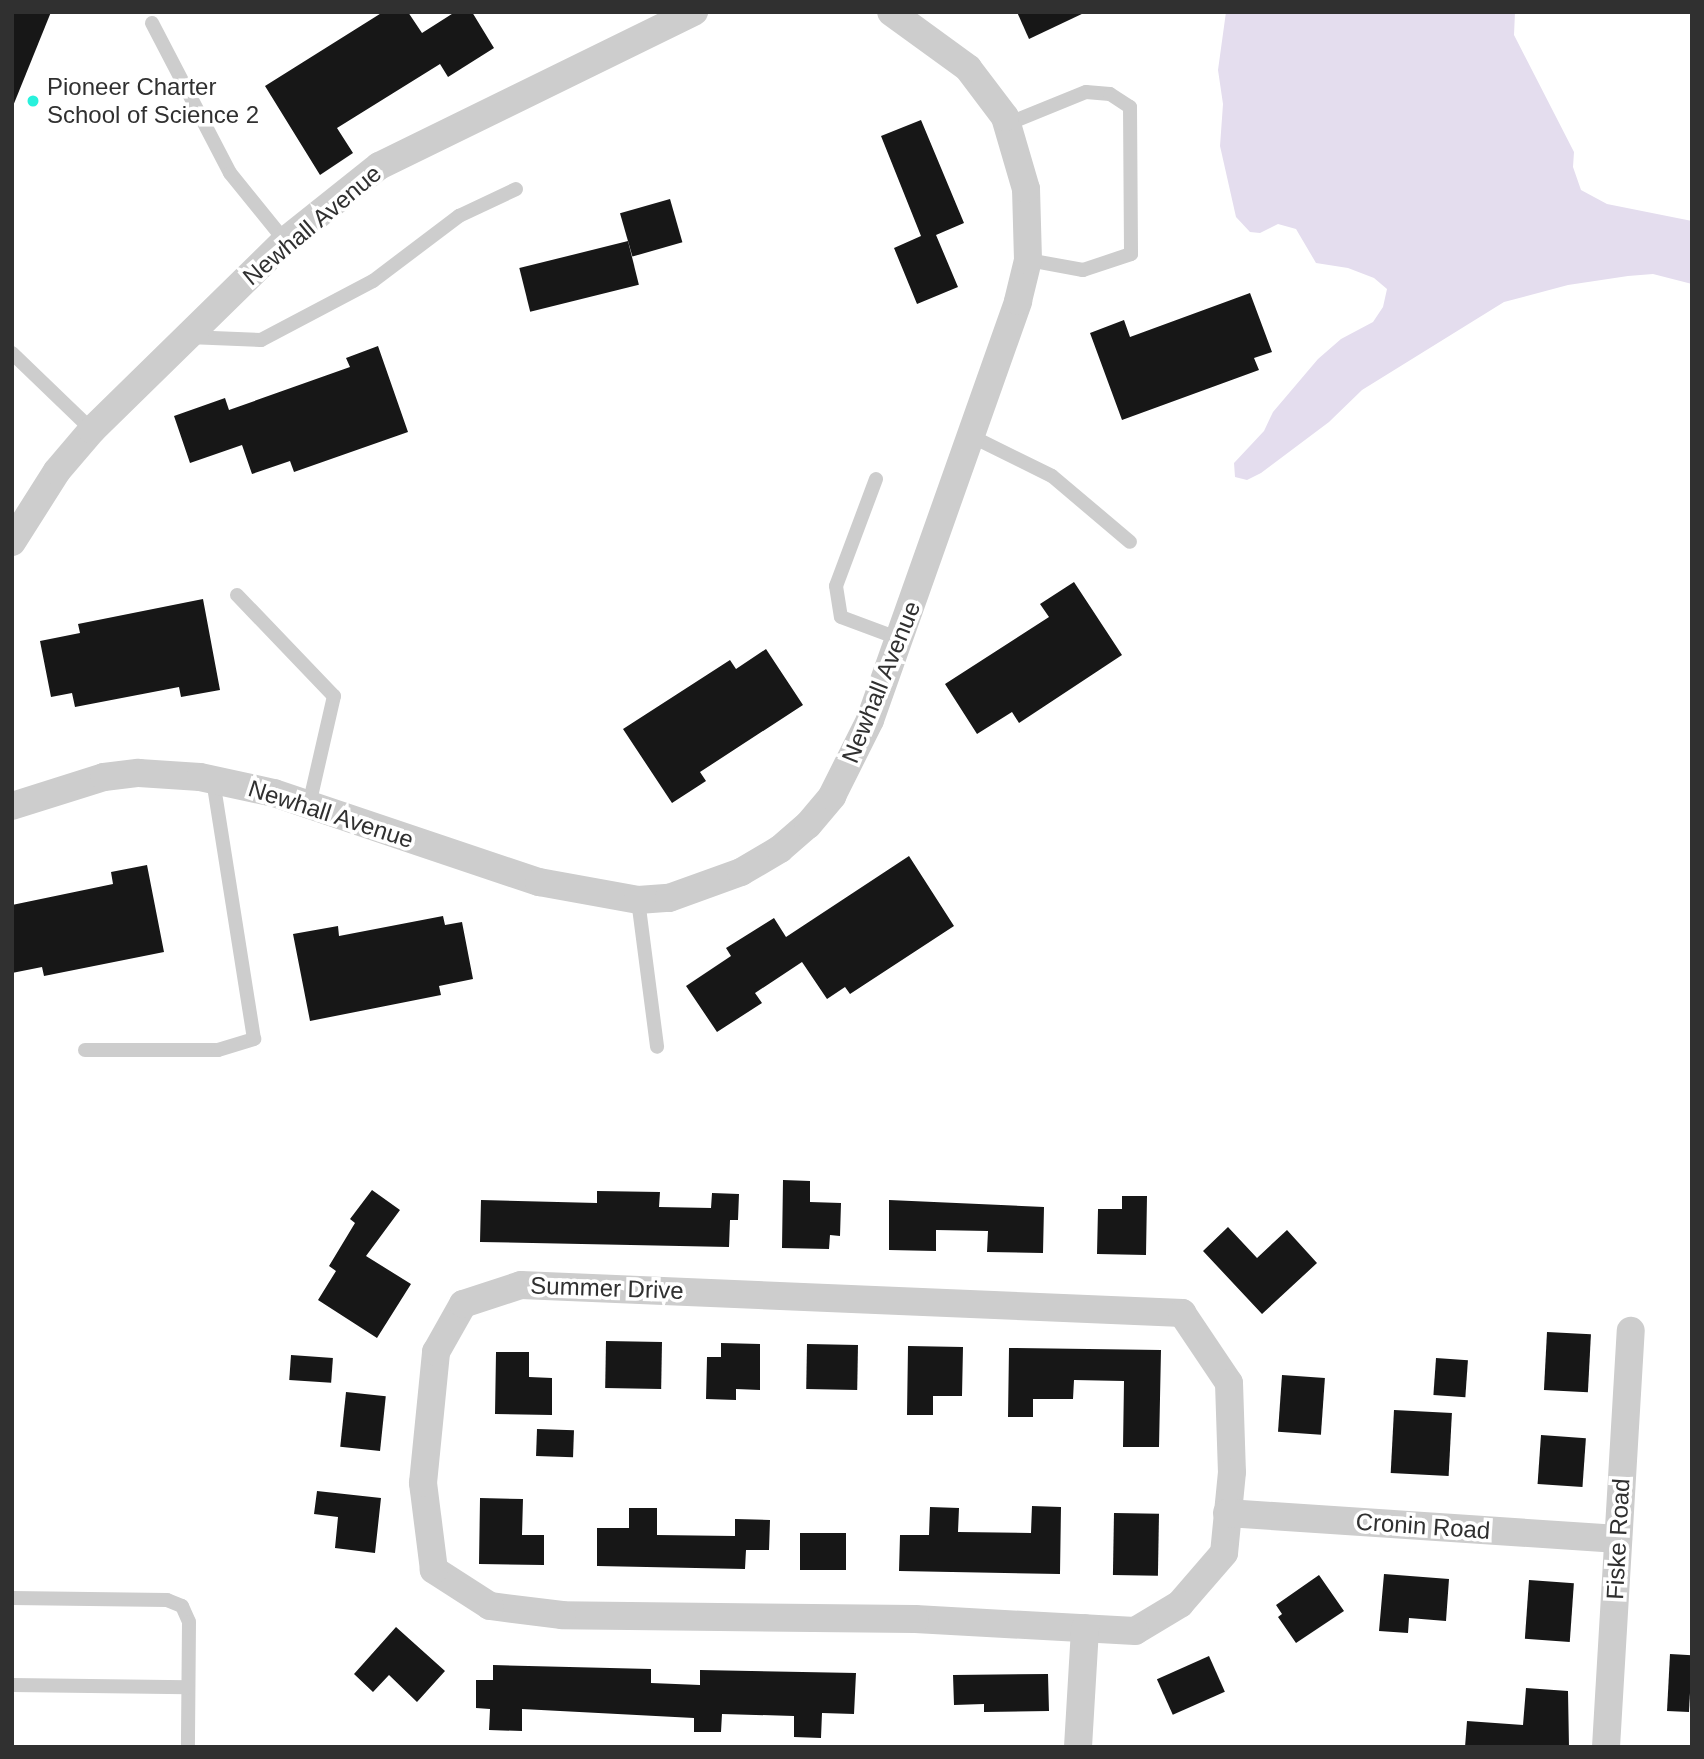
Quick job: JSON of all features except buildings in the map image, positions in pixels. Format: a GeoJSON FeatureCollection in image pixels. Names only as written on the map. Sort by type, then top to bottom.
{"type":"FeatureCollection","features":[{"type":"Feature","properties":{"kind":"street","name":"Newhall Avenue"},"geometry":{"type":"LineString","coordinates":[[12,542],[57,471],[92,430],[285,241],[379,166],[694,12]]}},
{"type":"Feature","properties":{"kind":"street","name":"Newhall Avenue"},"geometry":{"type":"LineString","coordinates":[[12,806],[104,777],[139,772],[214,780],[309,805],[538,882],[639,900],[669,898],[741,872],[780,849],[808,825],[852,760],[900,639],[1018,301],[1028,260],[1026,189],[1007,124],[968,68],[891,12]]}},
{"type":"Feature","properties":{"kind":"street","name":"Summer Drive"},"geometry":{"type":"LineString","coordinates":[[521,1285],[1182,1313],[1229,1383],[1232,1472],[1224,1553],[1180,1604],[1135,1631],[1085,1628],[915,1619],[562,1615],[490,1606],[433,1570],[423,1483],[436,1352],[463,1304],[521,1285]]}},
{"type":"Feature","properties":{"kind":"street","name":"Fiske Road"},"geometry":{"type":"LineString","coordinates":[[1606,1747],[1631,1331]]}},
{"type":"Feature","properties":{"kind":"street","name":"Cronin Road"},"geometry":{"type":"LineString","coordinates":[[1227,1513],[1619,1539]]}},
{"type":"Feature","properties":{"kind":"street"},"geometry":{"type":"LineString","coordinates":[[1078,1747],[1085,1628]]}},
{"type":"Feature","properties":{"kind":"lane"},"geometry":{"type":"LineString","coordinates":[[152,23],[230,173],[285,241]]}},
{"type":"Feature","properties":{"kind":"lane"},"geometry":{"type":"LineString","coordinates":[[1007,124],[1086,92],[1110,94],[1130,107],[1131,254],[1083,270],[1028,260]]}},
{"type":"Feature","properties":{"kind":"lane"},"geometry":{"type":"LineString","coordinates":[[187,337],[261,340],[373,281],[459,216],[516,188]]}},
{"type":"Feature","properties":{"kind":"lane"},"geometry":{"type":"LineString","coordinates":[[12,352],[92,430]]}},
{"type":"Feature","properties":{"kind":"lane"},"geometry":{"type":"LineString","coordinates":[[971,436],[1052,475],[1130,542]]}},
{"type":"Feature","properties":{"kind":"lane"},"geometry":{"type":"LineString","coordinates":[[876,479],[836,586],[841,617],[900,639]]}},
{"type":"Feature","properties":{"kind":"lane"},"geometry":{"type":"LineString","coordinates":[[237,595],[334,696],[309,805]]}},
{"type":"Feature","properties":{"kind":"lane"},"geometry":{"type":"LineString","coordinates":[[85,1050],[218,1050],[254,1039],[214,780]]}},
{"type":"Feature","properties":{"kind":"lane"},"geometry":{"type":"LineString","coordinates":[[639,900],[657,1047]]}},
{"type":"Feature","properties":{"kind":"lane"},"geometry":{"type":"LineString","coordinates":[[12,1598],[178,1603],[188,1616],[188,1747]]}},
{"type":"Feature","properties":{"kind":"lane"},"geometry":{"type":"LineString","coordinates":[[12,1685],[188,1687]]}},
{"type":"Feature","properties":{"kind":"shaded area"},"geometry":{"type":"Polygon","coordinates":[[[1226,12],[1515,12],[1514,35],[1574,152],[1573,167],[1581,190],[1607,204],[1692,221],[1692,284],[1653,274],[1628,276],[1568,285],[1504,302],[1362,390],[1329,422],[1261,473],[1247,480],[1235,477],[1234,463],[1264,431],[1273,412],[1318,359],[1341,339],[1373,322],[1383,307],[1387,289],[1374,278],[1348,268],[1316,263],[1296,229],[1278,224],[1260,233],[1250,232],[1236,217],[1220,146],[1223,104],[1218,70],[1226,12]]]}},
{"type":"Feature","properties":{"kind":"place","name":"Pioneer Charter School of Science 2"},"geometry":{"type":"Point","coordinates":[33,101]}}]}
